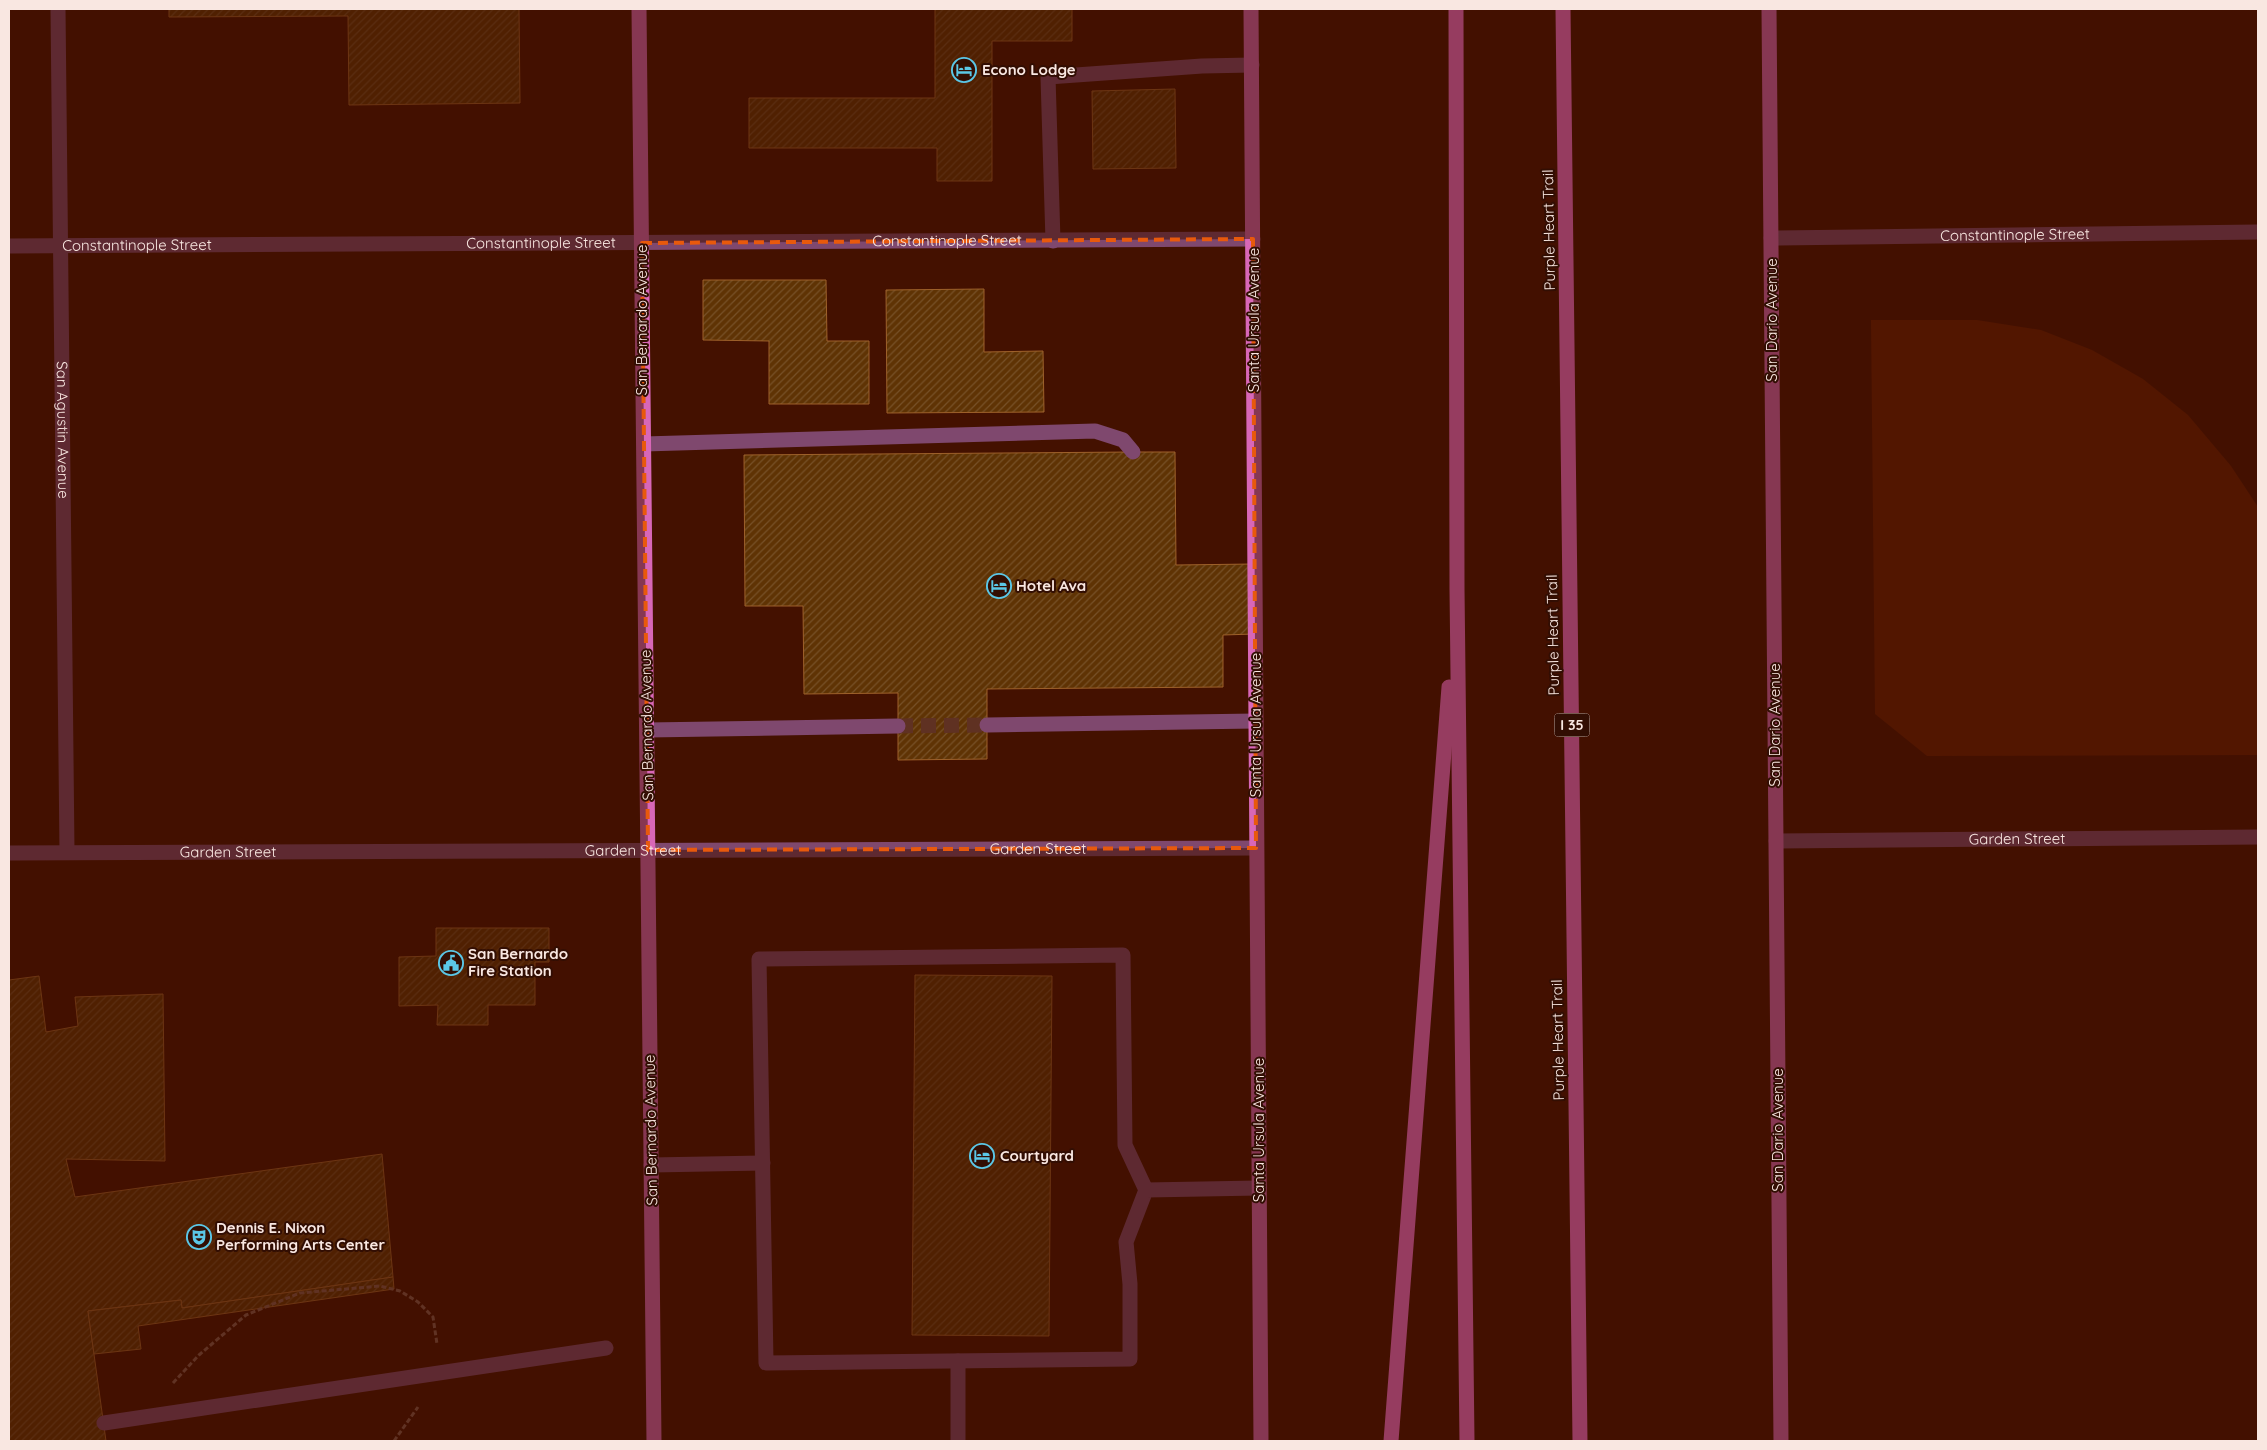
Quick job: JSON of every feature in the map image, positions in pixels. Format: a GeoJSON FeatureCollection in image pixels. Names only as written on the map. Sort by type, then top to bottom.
{"type":"FeatureCollection","features":[{"type":"Feature","properties":{"kind":"highway"},"geometry":{"type":"LineString","coordinates":[[1456,9],[1457,589],[1467,1441]]}},
{"type":"Feature","properties":{"kind":"highway","name":"Purple Heart Trail"},"geometry":{"type":"LineString","coordinates":[[1564,9],[1580,1441]]}},
{"type":"Feature","properties":{"kind":"highway"},"geometry":{"type":"LineString","coordinates":[[1391,1441],[1457,589]]}},
{"type":"Feature","properties":{"kind":"highway"},"geometry":{"type":"LineString","coordinates":[[1579,1360],[1586,1441]]}},
{"type":"Feature","properties":{"kind":"main road","name":"San Bernardo Avenue"},"geometry":{"type":"LineString","coordinates":[[639,9],[654,1441]]}},
{"type":"Feature","properties":{"kind":"main road","name":"Santa Ursula Avenue"},"geometry":{"type":"LineString","coordinates":[[1251,9],[1261,1441]]}},
{"type":"Feature","properties":{"kind":"main road","name":"San Dario Avenue"},"geometry":{"type":"LineString","coordinates":[[1769,9],[1781,1441]]}},
{"type":"Feature","properties":{"kind":"street","name":"San Agustin Avenue"},"geometry":{"type":"LineString","coordinates":[[58,9],[67,852]]}},
{"type":"Feature","properties":{"kind":"street"},"geometry":{"type":"LineString","coordinates":[[1053,241],[1048,77],[1202,66],[1252,65]]}},
{"type":"Feature","properties":{"kind":"street","name":"Constantinople Street"},"geometry":{"type":"LineString","coordinates":[[1771,238],[2258,232]]}},
{"type":"Feature","properties":{"kind":"street","name":"Constantinople Street"},"geometry":{"type":"LineString","coordinates":[[9,246],[1253,239]]}},
{"type":"Feature","properties":{"kind":"street"},"geometry":{"type":"LineString","coordinates":[[644,444],[1095,431],[1123,440],[1132,452]]}},
{"type":"Feature","properties":{"kind":"street"},"geometry":{"type":"LineString","coordinates":[[987,725],[1256,721]]}},
{"type":"Feature","properties":{"kind":"street"},"geometry":{"type":"LineString","coordinates":[[647,730],[898,726]]}},
{"type":"Feature","properties":{"kind":"street","name":"Garden Street"},"geometry":{"type":"LineString","coordinates":[[1776,841],[2258,837]]}},
{"type":"Feature","properties":{"kind":"street","name":"Garden Street"},"geometry":{"type":"LineString","coordinates":[[9,853],[1256,848]]}},
{"type":"Feature","properties":{"kind":"street"},"geometry":{"type":"LineString","coordinates":[[1123,955],[1125,1145],[1146,1190],[1126,1242],[1130,1284],[1130,1359],[766,1363],[759,959],[1123,955]]}},
{"type":"Feature","properties":{"kind":"street"},"geometry":{"type":"LineString","coordinates":[[651,1165],[763,1162]]}},
{"type":"Feature","properties":{"kind":"street"},"geometry":{"type":"LineString","coordinates":[[1146,1190],[1259,1188]]}},
{"type":"Feature","properties":{"kind":"street"},"geometry":{"type":"LineString","coordinates":[[104,1424],[606,1348]]}},
{"type":"Feature","properties":{"kind":"street"},"geometry":{"type":"LineString","coordinates":[[958,1361],[958,1441]]}},
{"type":"Feature","properties":{"kind":"path"},"geometry":{"type":"LineString","coordinates":[[157,1416],[161,1404],[174,1382],[199,1355],[246,1315],[300,1293],[380,1286],[400,1291],[418,1302],[433,1317],[437,1343],[433,1374],[428,1390],[394,1441]]}},
{"type":"Feature","properties":{"kind":"highlighted area"},"geometry":{"type":"Polygon","coordinates":[[[1253,239],[1256,848],[648,850],[642,243],[1253,239]]]}},
{"type":"Feature","properties":{"kind":"shaded area"},"geometry":{"type":"Polygon","coordinates":[[[1871,320],[1977,320],[2041,330],[2092,350],[2143,379],[2188,415],[2231,466],[2258,507],[2258,755],[1927,756],[1875,714],[1871,320]]]}},
{"type":"Feature","properties":{"kind":"building"},"geometry":{"type":"Polygon","coordinates":[[[169,9],[519,9],[520,103],[349,105],[348,16],[169,17],[169,9]]]}},
{"type":"Feature","properties":{"kind":"building","name":"Econo Lodge"},"geometry":{"type":"Polygon","coordinates":[[[935,9],[1072,9],[1072,41],[992,41],[992,181],[937,181],[937,148],[749,148],[749,98],[935,98],[935,9]]]}},
{"type":"Feature","properties":{"kind":"building"},"geometry":{"type":"Polygon","coordinates":[[[1175,89],[1176,168],[1093,169],[1092,91],[1175,89]]]}},
{"type":"Feature","properties":{"kind":"building"},"geometry":{"type":"Polygon","coordinates":[[[703,280],[826,280],[827,341],[869,341],[869,404],[769,404],[769,341],[703,340],[703,280]]]}},
{"type":"Feature","properties":{"kind":"building"},"geometry":{"type":"Polygon","coordinates":[[[984,289],[984,352],[1043,351],[1044,412],[887,413],[886,290],[984,289]]]}},
{"type":"Feature","properties":{"kind":"building","name":"Hotel Ava"},"geometry":{"type":"Polygon","coordinates":[[[1175,452],[1176,565],[1253,564],[1254,634],[1223,635],[1223,687],[987,689],[987,759],[898,760],[898,693],[804,694],[803,606],[745,606],[744,455],[1175,452]]]}},
{"type":"Feature","properties":{"kind":"building"},"geometry":{"type":"Polygon","coordinates":[[[436,928],[549,928],[549,962],[535,962],[535,1005],[488,1005],[488,1025],[437,1025],[438,1005],[399,1006],[399,957],[436,956],[436,928]]]}},
{"type":"Feature","properties":{"kind":"building","name":"Courtyard"},"geometry":{"type":"Polygon","coordinates":[[[915,975],[1052,976],[1049,1336],[912,1335],[915,975]]]}},
{"type":"Feature","properties":{"kind":"building","name":"Dennis E. Nixon Performing Arts Center"},"geometry":{"type":"Polygon","coordinates":[[[39,976],[46,1032],[78,1026],[75,997],[163,994],[165,1161],[66,1159],[75,1197],[382,1154],[393,1277],[182,1308],[181,1300],[88,1311],[106,1441],[9,1441],[9,980],[39,976]]]}},
{"type":"Feature","properties":{"kind":"building"},"geometry":{"type":"Polygon","coordinates":[[[393,1277],[394,1289],[138,1326],[141,1349],[94,1354],[88,1311],[181,1300],[182,1308],[393,1277]]]}},
{"type":"Feature","properties":{"kind":"tunnel"},"geometry":{"type":"LineString","coordinates":[[898,726],[987,725]]}},
{"type":"Feature","properties":{"kind":"place","name":"Econo Lodge"},"geometry":{"type":"Point","coordinates":[964,70]}},
{"type":"Feature","properties":{"kind":"place","name":"Hotel Ava"},"geometry":{"type":"Point","coordinates":[999,586]}},
{"type":"Feature","properties":{"kind":"place","name":"San Bernardo Fire Station"},"geometry":{"type":"Point","coordinates":[451,963]}},
{"type":"Feature","properties":{"kind":"place","name":"Courtyard"},"geometry":{"type":"Point","coordinates":[982,1156]}},
{"type":"Feature","properties":{"kind":"place","name":"Dennis E. Nixon Performing Arts Center"},"geometry":{"type":"Point","coordinates":[199,1237]}}]}
